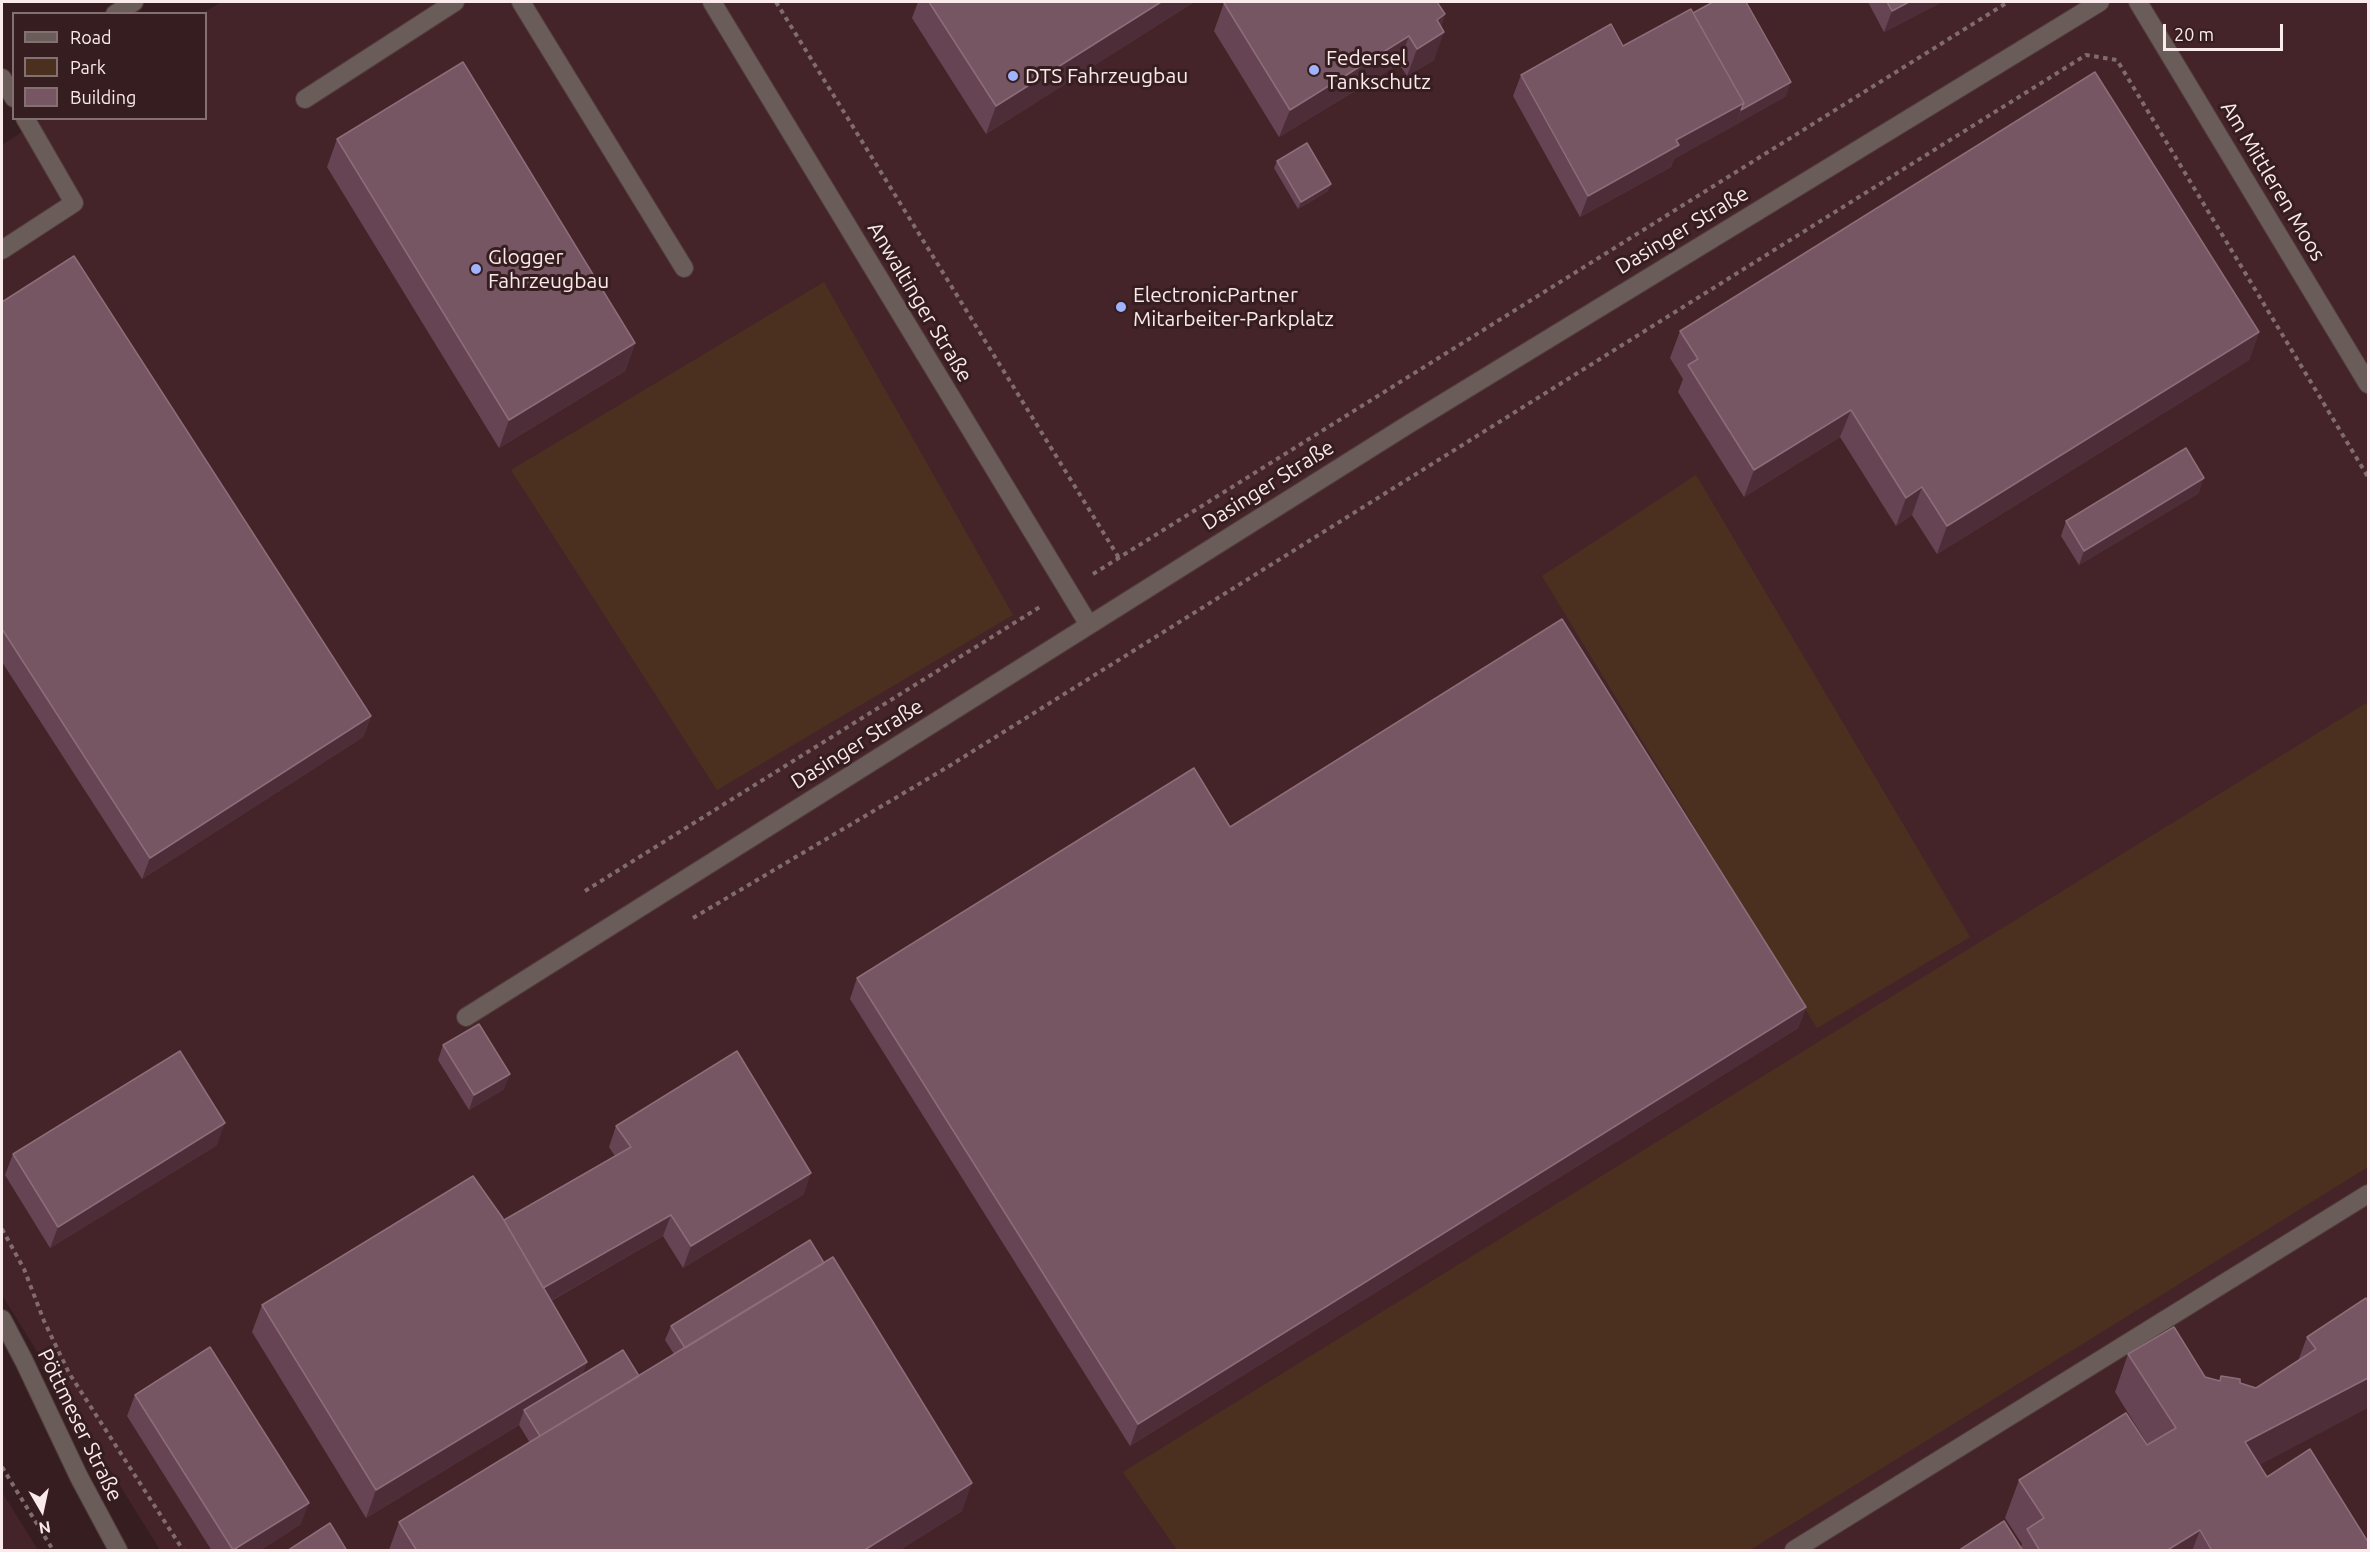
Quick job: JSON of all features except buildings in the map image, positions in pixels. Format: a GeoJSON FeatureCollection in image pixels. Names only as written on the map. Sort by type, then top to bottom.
{"type":"FeatureCollection","features":[{"type":"Feature","properties":{"kind":"street"},"geometry":{"type":"LineString","coordinates":[[118,12],[134,2]]}},
{"type":"Feature","properties":{"kind":"street"},"geometry":{"type":"LineString","coordinates":[[305,99],[455,2]]}},
{"type":"Feature","properties":{"kind":"street"},"geometry":{"type":"LineString","coordinates":[[520,2],[684,268]]}},
{"type":"Feature","properties":{"kind":"street","name":"Anwaltinger Straße"},"geometry":{"type":"LineString","coordinates":[[712,2],[1089,625]]}},
{"type":"Feature","properties":{"kind":"street","name":"Dasinger Straße"},"geometry":{"type":"LineString","coordinates":[[466,1017],[1409,423],[2100,2]]}},
{"type":"Feature","properties":{"kind":"street","name":"Am Mittleren Moos"},"geometry":{"type":"LineString","coordinates":[[2138,2],[2368,384]]}},
{"type":"Feature","properties":{"kind":"street"},"geometry":{"type":"LineString","coordinates":[[2,250],[74,202],[27,120]]}},
{"type":"Feature","properties":{"kind":"street"},"geometry":{"type":"LineString","coordinates":[[1794,1551],[2368,1194]]}},
{"type":"Feature","properties":{"kind":"street","name":"Pöttmeser Straße"},"geometry":{"type":"LineString","coordinates":[[2,1319],[118,1551]]}},
{"type":"Feature","properties":{"kind":"path"},"geometry":{"type":"LineString","coordinates":[[776,2],[1119,558]]}},
{"type":"Feature","properties":{"kind":"path"},"geometry":{"type":"LineString","coordinates":[[585,891],[2008,2]]}},
{"type":"Feature","properties":{"kind":"path"},"geometry":{"type":"LineString","coordinates":[[693,918],[946,768],[2086,55],[2117,60],[2368,477]]}},
{"type":"Feature","properties":{"kind":"path"},"geometry":{"type":"LineString","coordinates":[[2,1229],[24,1269],[44,1321],[69,1373],[183,1551]]}},
{"type":"Feature","properties":{"kind":"path"},"geometry":{"type":"LineString","coordinates":[[2,1467],[53,1551]]}},
{"type":"Feature","properties":{"kind":"shaded area"},"geometry":{"type":"Polygon","coordinates":[[[221,2],[2368,2],[2368,1550],[160,1550],[2,1295],[2,145],[40,120],[207,120],[207,12],[205,12],[221,2]]]}},
{"type":"Feature","properties":{"kind":"shaded area"},"geometry":{"type":"Polygon","coordinates":[[[2,1492],[38,1550],[2,1550],[2,1492]]]}},
{"type":"Feature","properties":{"kind":"green space"},"geometry":{"type":"Polygon","coordinates":[[[824,282],[1013,615],[717,790],[511,470],[824,282]]]}},
{"type":"Feature","properties":{"kind":"green space"},"geometry":{"type":"Polygon","coordinates":[[[1696,475],[1970,937],[1817,1028],[1542,576],[1696,475]]]}},
{"type":"Feature","properties":{"kind":"green space"},"geometry":{"type":"Polygon","coordinates":[[[2368,702],[2368,1167],[1750,1550],[1177,1550],[1123,1472],[2368,702]]]}},
{"type":"Feature","properties":{"kind":"place","name":"Federsel Tankschutz"},"geometry":{"type":"Point","coordinates":[1314,70]}},
{"type":"Feature","properties":{"kind":"place","name":"DTS Fahrzeugbau"},"geometry":{"type":"Point","coordinates":[1013,76]}},
{"type":"Feature","properties":{"kind":"place","name":"Glogger Fahrzeugbau"},"geometry":{"type":"Point","coordinates":[476,269]}},
{"type":"Feature","properties":{"kind":"place","name":"ElectronicPartner Mitarbeiter-Parkplatz"},"geometry":{"type":"Point","coordinates":[1121,307]}}]}
